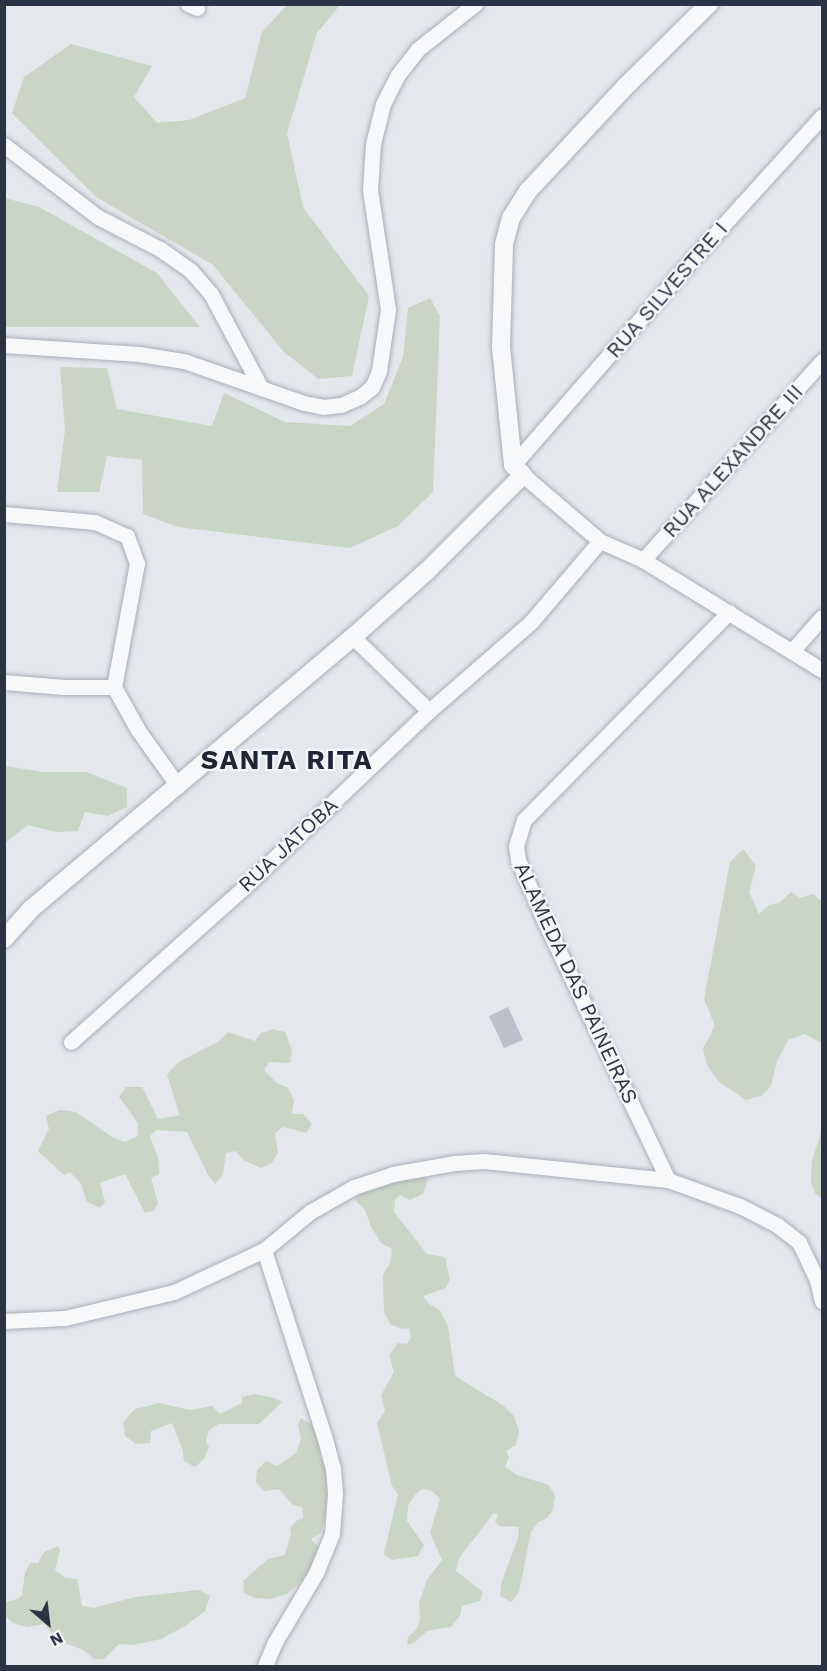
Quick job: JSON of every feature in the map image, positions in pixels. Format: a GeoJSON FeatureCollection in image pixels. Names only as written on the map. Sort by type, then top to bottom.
{"type":"FeatureCollection","features":[{"type":"Feature","properties":{"kind":"street"},"geometry":{"type":"LineString","coordinates":[[4,345],[139,354],[184,361],[324,407],[341,405],[361,396],[372,387],[379,371],[388,309],[370,190],[373,144],[383,104],[397,76],[418,49],[475,4]]}},
{"type":"Feature","properties":{"kind":"street"},"geometry":{"type":"LineString","coordinates":[[709,4],[626,86],[528,191],[511,218],[504,244],[501,347],[518,470],[600,541],[643,560],[822,670]]}},
{"type":"Feature","properties":{"kind":"street","name":"RUA SILVESTRE I"},"geometry":{"type":"LineString","coordinates":[[518,470],[707,243],[822,116]]}},
{"type":"Feature","properties":{"kind":"street"},"geometry":{"type":"LineString","coordinates":[[4,145],[98,217],[160,249],[191,271],[211,294],[261,388]]}},
{"type":"Feature","properties":{"kind":"street","name":"RUA ALEXANDRE III"},"geometry":{"type":"LineString","coordinates":[[643,560],[822,361]]}},
{"type":"Feature","properties":{"kind":"street"},"geometry":{"type":"LineString","coordinates":[[4,939],[31,909],[353,637],[459,542],[518,470]]}},
{"type":"Feature","properties":{"kind":"street"},"geometry":{"type":"LineString","coordinates":[[4,514],[95,522],[126,536],[137,563],[114,687],[138,730],[178,786]]}},
{"type":"Feature","properties":{"kind":"street","name":"RUA JATOBA"},"geometry":{"type":"LineString","coordinates":[[70,1042],[243,888],[429,711],[531,622],[600,541]]}},
{"type":"Feature","properties":{"kind":"street","name":"ALAMEDA DAS PAINEIRAS"},"geometry":{"type":"LineString","coordinates":[[668,1180],[544,920],[518,860],[516,846],[525,820],[729,612]]}},
{"type":"Feature","properties":{"kind":"street"},"geometry":{"type":"LineString","coordinates":[[792,651],[822,617]]}},
{"type":"Feature","properties":{"kind":"street"},"geometry":{"type":"LineString","coordinates":[[353,637],[429,711]]}},
{"type":"Feature","properties":{"kind":"street"},"geometry":{"type":"LineString","coordinates":[[4,682],[64,687],[114,687]]}},
{"type":"Feature","properties":{"kind":"street"},"geometry":{"type":"LineString","coordinates":[[4,1321],[65,1318],[148,1300],[183,1288],[264,1250],[310,1212],[354,1187],[393,1174],[455,1163],[508,1162],[668,1180],[740,1206],[777,1225],[799,1242],[807,1256],[822,1301]]}},
{"type":"Feature","properties":{"kind":"street"},"geometry":{"type":"LineString","coordinates":[[264,1250],[325,1439],[333,1469],[335,1494],[332,1534],[316,1573],[275,1642],[265,1666]]}},
{"type":"Feature","properties":{"kind":"green space"},"geometry":{"type":"Polygon","coordinates":[[[287,5],[340,5],[317,33],[287,133],[303,207],[369,296],[352,376],[318,379],[283,351],[213,265],[96,197],[12,113],[24,77],[71,44],[152,66],[134,97],[157,123],[189,120],[245,98],[262,32],[287,5]]]}},
{"type":"Feature","properties":{"kind":"green space"},"geometry":{"type":"Polygon","coordinates":[[[5,198],[39,207],[157,273],[200,327],[5,327],[5,198]]]}},
{"type":"Feature","properties":{"kind":"green space"},"geometry":{"type":"Polygon","coordinates":[[[430,298],[440,316],[433,492],[398,526],[350,548],[178,527],[143,514],[142,460],[107,456],[99,492],[57,492],[65,430],[60,367],[107,368],[117,409],[212,426],[224,393],[285,422],[350,426],[384,404],[403,357],[408,308],[430,298]]]}},
{"type":"Feature","properties":{"kind":"green space"},"geometry":{"type":"Polygon","coordinates":[[[5,766],[43,772],[86,772],[127,788],[127,807],[108,816],[85,812],[78,831],[56,832],[28,825],[5,843],[5,766]]]}},
{"type":"Feature","properties":{"kind":"green space"},"geometry":{"type":"Polygon","coordinates":[[[743,849],[756,866],[749,892],[759,914],[769,905],[779,903],[791,892],[800,898],[813,894],[822,902],[822,1043],[805,1034],[788,1040],[777,1061],[771,1086],[761,1096],[746,1100],[719,1082],[707,1065],[703,1049],[715,1026],[704,999],[730,862],[743,849]]]}},
{"type":"Feature","properties":{"kind":"green space"},"geometry":{"type":"Polygon","coordinates":[[[273,1029],[285,1032],[292,1050],[290,1063],[269,1062],[264,1070],[277,1083],[288,1088],[294,1100],[292,1114],[303,1114],[312,1124],[306,1133],[283,1127],[275,1133],[278,1153],[272,1163],[261,1168],[243,1160],[236,1151],[226,1153],[223,1175],[215,1184],[208,1175],[187,1132],[157,1130],[150,1136],[158,1158],[159,1174],[151,1178],[158,1203],[153,1211],[145,1213],[125,1174],[100,1183],[105,1202],[100,1208],[87,1202],[81,1184],[70,1172],[64,1175],[38,1151],[49,1129],[46,1116],[60,1110],[76,1112],[112,1137],[125,1142],[138,1136],[138,1123],[119,1097],[126,1087],[142,1087],[158,1119],[180,1115],[167,1075],[177,1063],[219,1041],[228,1032],[255,1041],[261,1033],[273,1029]]]}},
{"type":"Feature","properties":{"kind":"green space"},"geometry":{"type":"Polygon","coordinates":[[[822,1130],[822,1199],[815,1193],[811,1183],[812,1160],[822,1130]]]}},
{"type":"Feature","properties":{"kind":"green space"},"geometry":{"type":"Polygon","coordinates":[[[419,1174],[428,1179],[423,1194],[410,1200],[400,1195],[395,1200],[394,1212],[427,1254],[445,1257],[450,1279],[446,1288],[423,1296],[429,1304],[440,1310],[448,1326],[455,1376],[504,1406],[514,1416],[519,1431],[516,1445],[506,1451],[509,1457],[505,1467],[517,1475],[549,1485],[555,1496],[553,1510],[546,1519],[538,1522],[531,1532],[519,1592],[511,1602],[500,1596],[501,1584],[518,1538],[519,1527],[499,1526],[495,1521],[498,1515],[494,1513],[459,1558],[456,1571],[483,1592],[480,1601],[462,1606],[460,1616],[451,1627],[427,1631],[414,1643],[407,1645],[408,1637],[416,1630],[420,1620],[419,1603],[427,1580],[442,1560],[430,1533],[440,1499],[432,1491],[422,1489],[408,1506],[407,1521],[424,1545],[418,1556],[392,1560],[384,1554],[398,1494],[392,1486],[377,1423],[385,1411],[381,1395],[394,1372],[389,1355],[398,1343],[407,1344],[411,1338],[409,1328],[402,1329],[390,1324],[384,1312],[383,1275],[390,1263],[392,1249],[381,1243],[371,1227],[365,1210],[355,1200],[362,1189],[419,1174]]]}},
{"type":"Feature","properties":{"kind":"green space"},"geometry":{"type":"Polygon","coordinates":[[[254,1394],[275,1398],[282,1402],[259,1424],[219,1424],[209,1430],[206,1442],[209,1447],[204,1459],[195,1467],[184,1461],[182,1448],[172,1423],[151,1431],[150,1443],[136,1444],[125,1436],[123,1422],[135,1409],[159,1403],[190,1410],[212,1406],[220,1414],[242,1403],[242,1397],[254,1394]]]}},
{"type":"Feature","properties":{"kind":"green space"},"geometry":{"type":"Polygon","coordinates":[[[301,1418],[312,1425],[321,1443],[319,1453],[327,1472],[326,1514],[321,1533],[311,1539],[318,1547],[313,1565],[302,1581],[287,1594],[271,1599],[255,1598],[244,1593],[243,1581],[268,1559],[285,1555],[291,1535],[290,1528],[296,1521],[303,1518],[302,1507],[293,1505],[279,1489],[264,1491],[256,1482],[257,1470],[266,1461],[277,1466],[296,1453],[301,1439],[298,1425],[301,1418]]]}},
{"type":"Feature","properties":{"kind":"green space"},"geometry":{"type":"Polygon","coordinates":[[[58,1546],[60,1550],[55,1570],[65,1578],[77,1579],[82,1606],[94,1608],[135,1597],[199,1590],[210,1596],[205,1611],[185,1626],[161,1639],[133,1645],[119,1644],[104,1659],[94,1659],[83,1650],[57,1640],[44,1624],[27,1627],[13,1623],[5,1616],[5,1602],[18,1599],[22,1595],[25,1573],[30,1563],[38,1563],[44,1552],[58,1546]]]}},
{"type":"Feature","properties":{"kind":"building"},"geometry":{"type":"Polygon","coordinates":[[[508,1007],[523,1040],[504,1048],[489,1016],[508,1007]]]}},
{"type":"Feature","properties":{"kind":"district","name":"SANTA RITA"},"geometry":{"type":"Point","coordinates":[287,761]}}]}
